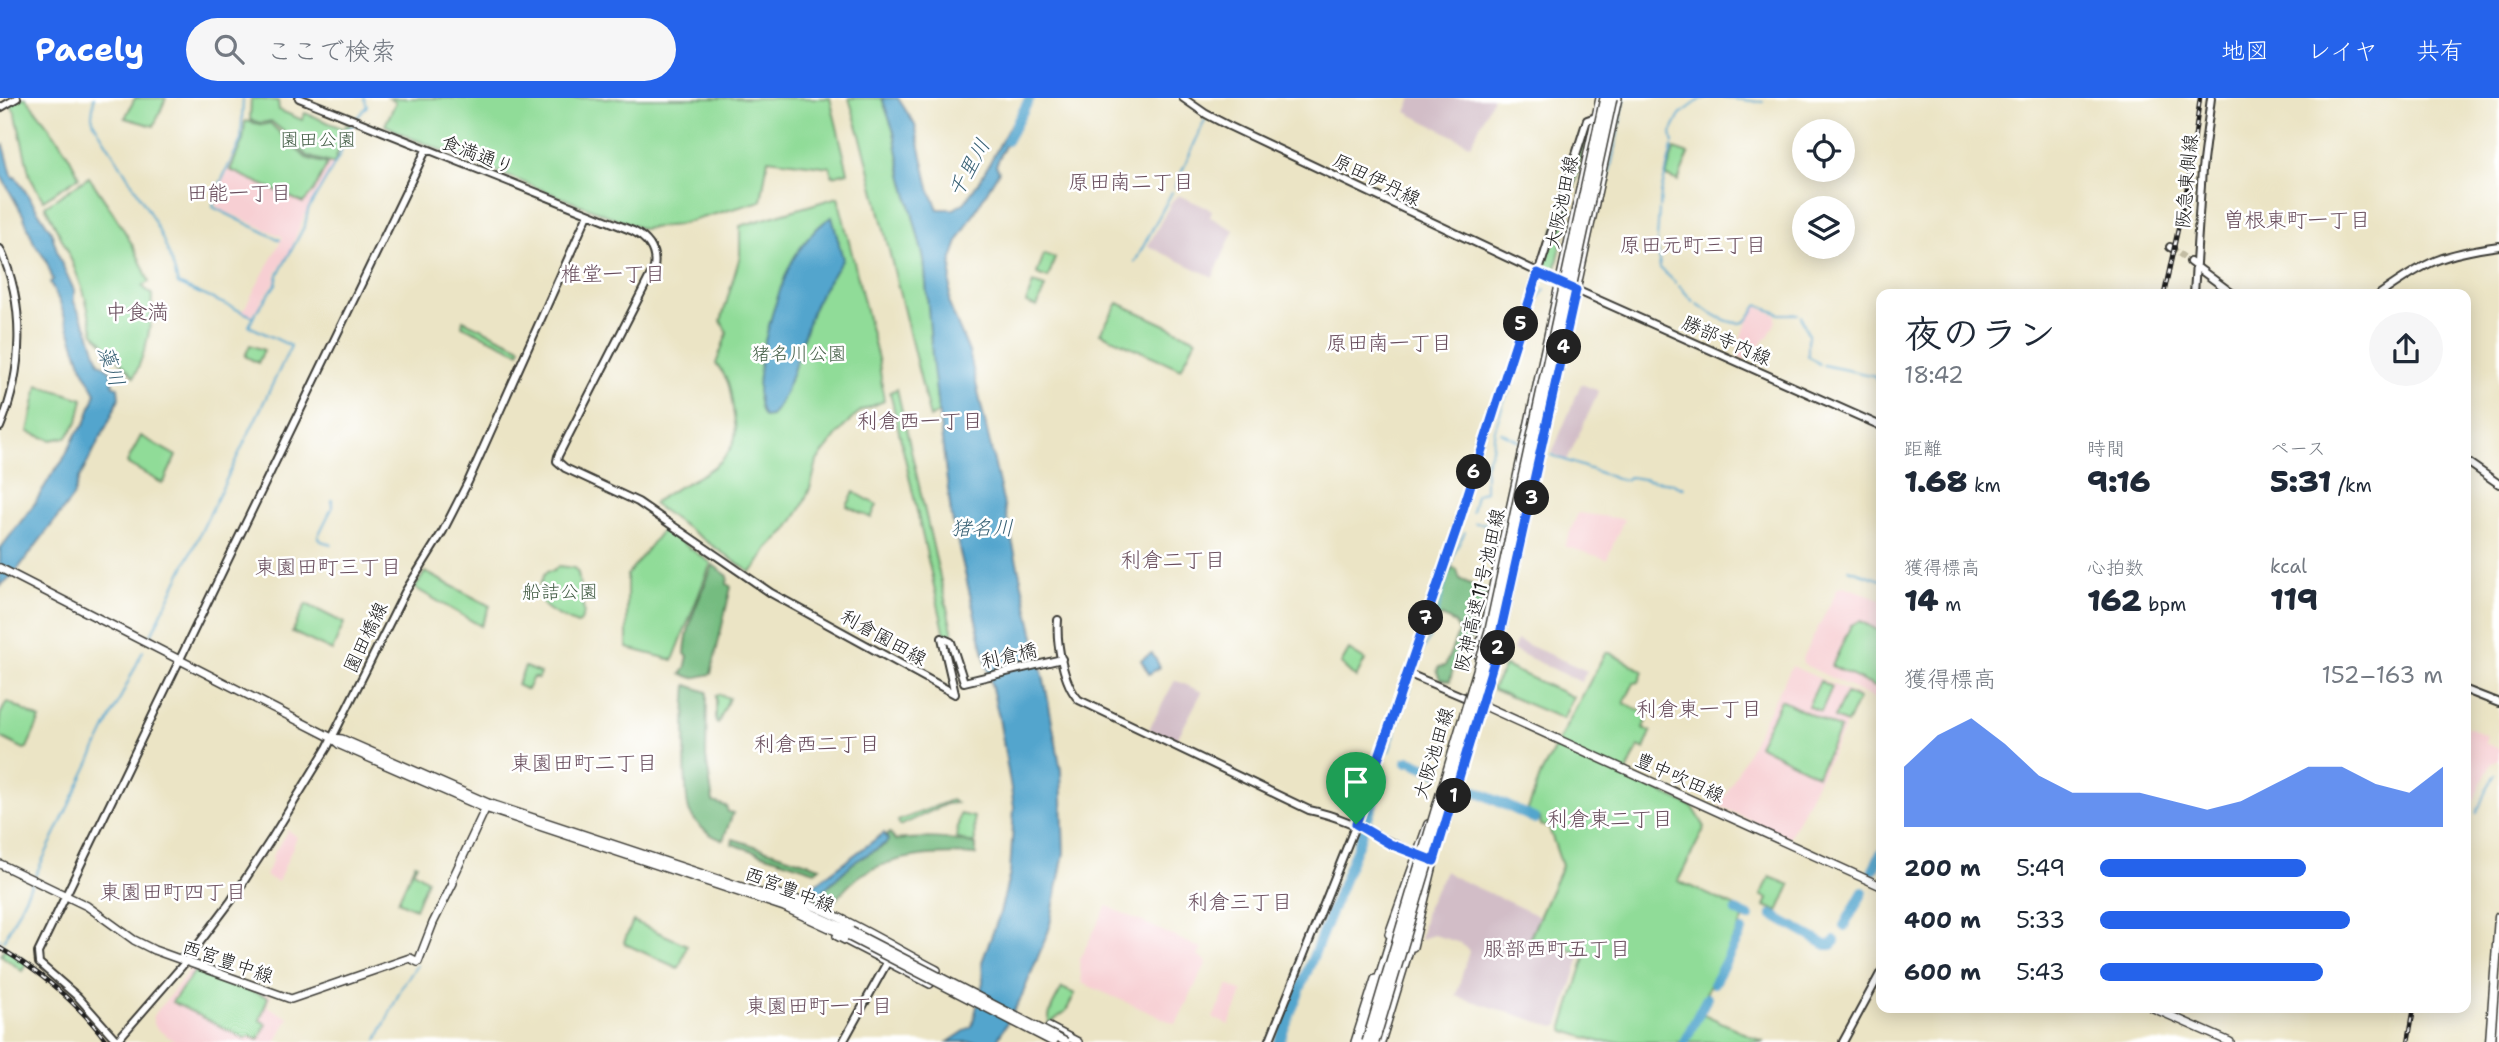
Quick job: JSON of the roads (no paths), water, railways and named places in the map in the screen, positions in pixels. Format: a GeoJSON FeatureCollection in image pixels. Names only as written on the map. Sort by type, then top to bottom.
{"type":"FeatureCollection","features":[{"type":"Feature","properties":{"kind":"highway","name":"阪神高速11号池田線"},"geometry":{"type":"LineString","coordinates":[[1367,1042],[1490,630],[1603,98]]}},
{"type":"Feature","properties":{"kind":"highway","name":"阪神高速11号池田線"},"geometry":{"type":"LineString","coordinates":[[1374,1042],[1497,631],[1615,98]]}},
{"type":"Feature","properties":{"kind":"highway"},"geometry":{"type":"LineString","coordinates":[[1357,1042],[1422,852]]}},
{"type":"Feature","properties":{"kind":"highway"},"geometry":{"type":"LineString","coordinates":[[1382,1042],[1409,947],[1425,873]]}},
{"type":"Feature","properties":{"kind":"highway"},"geometry":{"type":"LineString","coordinates":[[2490,1042],[2499,917]]}},
{"type":"Feature","properties":{"kind":"main road","name":"大阪池田線"},"geometry":{"type":"LineString","coordinates":[[1357,1042],[1391,927],[1422,852],[1484,634],[1596,117],[1603,98]]}},
{"type":"Feature","properties":{"kind":"main road","name":"大阪池田線"},"geometry":{"type":"LineString","coordinates":[[1382,1042],[1416,936],[1434,861],[1482,705],[1504,622],[1615,98]]}},
{"type":"Feature","properties":{"kind":"main road","name":"西宮豊中線"},"geometry":{"type":"LineString","coordinates":[[0,568],[332,738],[342,739],[486,805],[802,914],[850,934],[1066,1042]]}},
{"type":"Feature","properties":{"kind":"main road","name":"豊中吹田線"},"geometry":{"type":"LineString","coordinates":[[1466,698],[1876,884]]}},
{"type":"Feature","properties":{"kind":"main road","name":"西宮豊中線"},"geometry":{"type":"LineString","coordinates":[[486,805],[805,909],[1053,1042]]}},
{"type":"Feature","properties":{"kind":"main road","name":"西宮豊中線"},"geometry":{"type":"LineString","coordinates":[[0,864],[93,910],[134,940],[186,962],[291,999],[410,958],[418,962],[486,805]]}},
{"type":"Feature","properties":{"kind":"main road"},"geometry":{"type":"LineString","coordinates":[[738,885],[792,898],[937,970]]}},
{"type":"Feature","properties":{"kind":"main road"},"geometry":{"type":"LineString","coordinates":[[752,897],[761,904],[825,930],[930,984]]}},
{"type":"Feature","properties":{"kind":"main road"},"geometry":{"type":"LineString","coordinates":[[2164,1013],[2230,1042]]}},
{"type":"Feature","properties":{"kind":"main road"},"geometry":{"type":"LineString","coordinates":[[1049,1027],[1078,1042]]}},
{"type":"Feature","properties":{"kind":"street"},"geometry":{"type":"LineString","coordinates":[[0,108],[18,98]]}},
{"type":"Feature","properties":{"kind":"street","name":"食満通り"},"geometry":{"type":"LineString","coordinates":[[299,98],[634,231],[645,239],[655,256],[654,268],[557,460],[565,468],[638,502],[707,549]]}},
{"type":"Feature","properties":{"kind":"street","name":"原田伊丹線"},"geometry":{"type":"LineString","coordinates":[[1183,98],[1228,126],[1560,283]]}},
{"type":"Feature","properties":{"kind":"street","name":"阪急東側線"},"geometry":{"type":"LineString","coordinates":[[2194,289],[2202,169],[2211,98]]}},
{"type":"Feature","properties":{"kind":"street"},"geometry":{"type":"LineString","coordinates":[[1269,1042],[1358,825],[1459,522],[1587,120],[1596,117]]}},
{"type":"Feature","properties":{"kind":"street"},"geometry":{"type":"LineString","coordinates":[[117,1042],[78,997],[38,961],[38,953],[426,150]]}},
{"type":"Feature","properties":{"kind":"street","name":"園田橋線"},"geometry":{"type":"LineString","coordinates":[[117,1042],[186,962],[251,872],[332,738],[402,597],[443,531],[468,482],[588,214]]}},
{"type":"Feature","properties":{"kind":"street"},"geometry":{"type":"LineString","coordinates":[[2388,289],[2439,258],[2462,251],[2499,246]]}},
{"type":"Feature","properties":{"kind":"street"},"geometry":{"type":"LineString","coordinates":[[0,249],[15,299],[18,341],[13,387],[0,427]]}},
{"type":"Feature","properties":{"kind":"street"},"geometry":{"type":"LineString","coordinates":[[2190,262],[2226,289]]}},
{"type":"Feature","properties":{"kind":"street","name":"勝部寺内線"},"geometry":{"type":"LineString","coordinates":[[1560,283],[1876,424]]}},
{"type":"Feature","properties":{"kind":"street"},"geometry":{"type":"LineString","coordinates":[[2471,464],[2499,484]]}},
{"type":"Feature","properties":{"kind":"street","name":"利倉園田線"},"geometry":{"type":"LineString","coordinates":[[707,549],[771,593],[955,694],[942,638],[948,639],[964,682]]}},
{"type":"Feature","properties":{"kind":"street"},"geometry":{"type":"LineString","coordinates":[[1058,620],[1059,660],[1069,687],[1079,700],[1309,810],[1336,815],[1390,844],[1422,852],[1434,861]]}},
{"type":"Feature","properties":{"kind":"street","name":"利倉橋"},"geometry":{"type":"LineString","coordinates":[[964,682],[1059,660]]}},
{"type":"Feature","properties":{"kind":"street"},"geometry":{"type":"LineString","coordinates":[[1407,673],[1466,698]]}},
{"type":"Feature","properties":{"kind":"street"},"geometry":{"type":"LineString","coordinates":[[2471,692],[2499,703]]}},
{"type":"Feature","properties":{"kind":"street"},"geometry":{"type":"LineString","coordinates":[[843,1042],[896,949]]}},
{"type":"Feature","properties":{"kind":"street"},"geometry":{"type":"LineString","coordinates":[[1843,1042],[1876,981]]}},
{"type":"Feature","properties":{"kind":"water","name":"猪名川"},"geometry":{"type":"Polygon","coordinates":[[[882,98],[898,98],[915,125],[929,188],[938,209],[954,209],[965,202],[1020,113],[996,165],[999,171],[959,239],[952,259],[949,304],[969,352],[1046,689],[1061,770],[1064,853],[1049,930],[1021,998],[996,1042],[948,1042],[972,1026],[983,982],[982,962],[1000,913],[1010,873],[1014,807],[999,718],[951,514],[933,368],[924,259],[894,132],[882,98]]]}},
{"type":"Feature","properties":{"kind":"water","name":"藻川"},"geometry":{"type":"Polygon","coordinates":[[[4,145],[12,175],[16,177],[51,231],[60,260],[74,290],[74,302],[89,332],[99,362],[111,371],[113,386],[118,387],[119,398],[79,479],[73,497],[14,574],[0,586],[0,549],[62,462],[76,434],[85,424],[96,393],[83,369],[50,282],[53,280],[46,260],[34,243],[23,215],[0,174],[0,148],[4,145]]]}},
{"type":"Feature","properties":{"kind":"water"},"geometry":{"type":"Polygon","coordinates":[[[832,217],[843,259],[811,315],[792,375],[779,404],[771,416],[764,417],[759,403],[758,384],[766,336],[780,289],[799,250],[816,229],[832,217]]]}},
{"type":"Feature","properties":{"kind":"water"},"geometry":{"type":"Polygon","coordinates":[[[1152,653],[1160,667],[1149,674],[1141,660],[1152,653]]]}},
{"type":"Feature","properties":{"kind":"water"},"geometry":{"type":"Polygon","coordinates":[[[884,833],[888,840],[886,843],[853,863],[820,893],[817,894],[811,887],[884,833]]]}},
{"type":"Feature","properties":{"kind":"waterway"},"geometry":{"type":"LineString","coordinates":[[94,98],[94,123],[153,220],[172,262],[178,284],[252,316]]}},
{"type":"Feature","properties":{"kind":"waterway"},"geometry":{"type":"LineString","coordinates":[[243,98],[241,140],[215,194],[213,207],[280,240]]}},
{"type":"Feature","properties":{"kind":"waterway"},"geometry":{"type":"LineString","coordinates":[[356,119],[367,106],[364,98]]}},
{"type":"Feature","properties":{"kind":"waterway","name":"千里川"},"geometry":{"type":"LineString","coordinates":[[1007,141],[1030,98]]}},
{"type":"Feature","properties":{"kind":"waterway"},"geometry":{"type":"LineString","coordinates":[[1603,187],[1607,186],[1625,98]]}},
{"type":"Feature","properties":{"kind":"waterway"},"geometry":{"type":"LineString","coordinates":[[1682,113],[1701,99],[1707,98]]}},
{"type":"Feature","properties":{"kind":"waterway"},"geometry":{"type":"LineString","coordinates":[[1723,98],[1763,102]]}},
{"type":"Feature","properties":{"kind":"waterway"},"geometry":{"type":"LineString","coordinates":[[1673,144],[1671,133],[1681,113]]}},
{"type":"Feature","properties":{"kind":"waterway"},"geometry":{"type":"LineString","coordinates":[[1175,187],[1205,120]]}},
{"type":"Feature","properties":{"kind":"waterway"},"geometry":{"type":"LineString","coordinates":[[151,635],[291,346],[249,326],[276,284],[278,275],[305,225],[308,210],[340,155],[348,131],[354,124]]}},
{"type":"Feature","properties":{"kind":"waterway"},"geometry":{"type":"LineString","coordinates":[[1660,207],[1672,147]]}},
{"type":"Feature","properties":{"kind":"waterway"},"geometry":{"type":"LineString","coordinates":[[1135,262],[1172,192]]}},
{"type":"Feature","properties":{"kind":"waterway"},"geometry":{"type":"LineString","coordinates":[[1659,210],[1657,240],[1660,268],[1676,283]]}},
{"type":"Feature","properties":{"kind":"waterway"},"geometry":{"type":"LineString","coordinates":[[1679,286],[1694,302]]}},
{"type":"Feature","properties":{"kind":"waterway"},"geometry":{"type":"LineString","coordinates":[[1524,339],[1531,326],[1539,297],[1545,289]]}},
{"type":"Feature","properties":{"kind":"waterway"},"geometry":{"type":"LineString","coordinates":[[1697,304],[1719,317],[1738,323],[1746,321],[1758,305],[1780,314],[1798,314]]}},
{"type":"Feature","properties":{"kind":"waterway"},"geometry":{"type":"LineString","coordinates":[[1801,316],[1808,335],[1808,356],[1819,364]]}},
{"type":"Feature","properties":{"kind":"waterway"},"geometry":{"type":"LineString","coordinates":[[1472,512],[1476,495],[1485,491],[1485,465],[1505,399],[1511,389],[1517,361]]}},
{"type":"Feature","properties":{"kind":"waterway"},"geometry":{"type":"LineString","coordinates":[[1823,365],[1875,376],[1876,379]]}},
{"type":"Feature","properties":{"kind":"waterway"},"geometry":{"type":"LineString","coordinates":[[1501,432],[1520,442]]}},
{"type":"Feature","properties":{"kind":"waterway"},"geometry":{"type":"LineString","coordinates":[[1551,455],[1617,479],[1625,480],[1629,477],[1671,483],[1684,488]]}},
{"type":"Feature","properties":{"kind":"waterway"},"geometry":{"type":"LineString","coordinates":[[331,544],[321,541],[318,536],[332,508],[332,500]]}},
{"type":"Feature","properties":{"kind":"waterway"},"geometry":{"type":"LineString","coordinates":[[1475,523],[1497,524]]}},
{"type":"Feature","properties":{"kind":"waterway"},"geometry":{"type":"LineString","coordinates":[[1435,623],[1455,551],[1465,532]]}},
{"type":"Feature","properties":{"kind":"waterway"},"geometry":{"type":"LineString","coordinates":[[1848,569],[1876,578]]}},
{"type":"Feature","properties":{"kind":"waterway"},"geometry":{"type":"LineString","coordinates":[[1418,666],[1421,653],[1430,638]]}},
{"type":"Feature","properties":{"kind":"waterway"},"geometry":{"type":"LineString","coordinates":[[35,876],[143,651]]}},
{"type":"Feature","properties":{"kind":"waterway"},"geometry":{"type":"LineString","coordinates":[[1389,752],[1411,687]]}},
{"type":"Feature","properties":{"kind":"waterway"},"geometry":{"type":"LineString","coordinates":[[1406,762],[1410,761],[1438,773]]}},
{"type":"Feature","properties":{"kind":"waterway"},"geometry":{"type":"LineString","coordinates":[[2477,813],[2495,775]]}},
{"type":"Feature","properties":{"kind":"waterway"},"geometry":{"type":"LineString","coordinates":[[1279,1042],[1383,776]]}},
{"type":"Feature","properties":{"kind":"waterway"},"geometry":{"type":"LineString","coordinates":[[1463,785],[1535,819]]}},
{"type":"Feature","properties":{"kind":"waterway"},"geometry":{"type":"LineString","coordinates":[[1873,870],[1876,864]]}},
{"type":"Feature","properties":{"kind":"waterway"},"geometry":{"type":"LineString","coordinates":[[4,940],[33,881]]}},
{"type":"Feature","properties":{"kind":"waterway"},"geometry":{"type":"LineString","coordinates":[[1844,926],[1863,892]]}},
{"type":"Feature","properties":{"kind":"waterway"},"geometry":{"type":"LineString","coordinates":[[1736,911],[1749,917]]}},
{"type":"Feature","properties":{"kind":"waterway"},"geometry":{"type":"LineString","coordinates":[[1772,915],[1826,945],[1835,941]]}},
{"type":"Feature","properties":{"kind":"waterway"},"geometry":{"type":"LineString","coordinates":[[1714,983],[1742,931]]}},
{"type":"Feature","properties":{"kind":"waterway"},"geometry":{"type":"LineString","coordinates":[[377,1040],[402,987],[417,965]]}},
{"type":"Feature","properties":{"kind":"waterway"},"geometry":{"type":"LineString","coordinates":[[1684,1042],[1707,998]]}},
{"type":"Feature","properties":{"kind":"tunnel"},"geometry":{"type":"LineString","coordinates":[[2172,248],[2190,262]]}},
{"type":"Feature","properties":{"kind":"railway"},"geometry":{"type":"LineString","coordinates":[[2165,289],[2189,178],[2200,98]]}},
{"type":"Feature","properties":{"kind":"railway"},"geometry":{"type":"LineString","coordinates":[[0,948],[30,967],[58,990],[107,1042]]}},
{"type":"Feature","properties":{"kind":"railway"},"geometry":{"type":"LineString","coordinates":[[2408,1042],[2413,1013]]}},
{"type":"Feature","properties":{"kind":"district","name":"原田南二丁目"},"geometry":{"type":"Point","coordinates":[1131,182]}},
{"type":"Feature","properties":{"kind":"district","name":"田能一丁目"},"geometry":{"type":"Point","coordinates":[239,193]}},
{"type":"Feature","properties":{"kind":"district","name":"曽根東町一丁目"},"geometry":{"type":"Point","coordinates":[2297,220]}},
{"type":"Feature","properties":{"kind":"district","name":"原田元町三丁目"},"geometry":{"type":"Point","coordinates":[1693,245]}},
{"type":"Feature","properties":{"kind":"district","name":"椎堂一丁目"},"geometry":{"type":"Point","coordinates":[613,274]}},
{"type":"Feature","properties":{"kind":"district","name":"中食満"},"geometry":{"type":"Point","coordinates":[137,312]}},
{"type":"Feature","properties":{"kind":"district","name":"原田南一丁目"},"geometry":{"type":"Point","coordinates":[1389,343]}},
{"type":"Feature","properties":{"kind":"district","name":"利倉西一丁目"},"geometry":{"type":"Point","coordinates":[920,421]}},
{"type":"Feature","properties":{"kind":"district","name":"利倉二丁目"},"geometry":{"type":"Point","coordinates":[1173,560]}},
{"type":"Feature","properties":{"kind":"district","name":"東園田町三丁目"},"geometry":{"type":"Point","coordinates":[328,567]}},
{"type":"Feature","properties":{"kind":"district","name":"利倉東一丁目"},"geometry":{"type":"Point","coordinates":[1699,709]}},
{"type":"Feature","properties":{"kind":"district","name":"利倉西二丁目"},"geometry":{"type":"Point","coordinates":[817,744]}},
{"type":"Feature","properties":{"kind":"district","name":"東園田町二丁目"},"geometry":{"type":"Point","coordinates":[584,763]}},
{"type":"Feature","properties":{"kind":"district","name":"利倉東二丁目"},"geometry":{"type":"Point","coordinates":[1610,819]}},
{"type":"Feature","properties":{"kind":"district","name":"東園田町四丁目"},"geometry":{"type":"Point","coordinates":[173,892]}},
{"type":"Feature","properties":{"kind":"district","name":"利倉三丁目"},"geometry":{"type":"Point","coordinates":[1240,902]}},
{"type":"Feature","properties":{"kind":"district","name":"服部西町五丁目"},"geometry":{"type":"Point","coordinates":[1557,949]}},
{"type":"Feature","properties":{"kind":"district","name":"東園田町一丁目"},"geometry":{"type":"Point","coordinates":[819,1006]}},
{"type":"Feature","properties":{"kind":"park label","name":"園田公園"},"geometry":{"type":"Point","coordinates":[318,139]}},
{"type":"Feature","properties":{"kind":"park label","name":"猪名川公園"},"geometry":{"type":"Point","coordinates":[799,353]}},
{"type":"Feature","properties":{"kind":"park label","name":"船詰公園"},"geometry":{"type":"Point","coordinates":[560,591]}}]}
